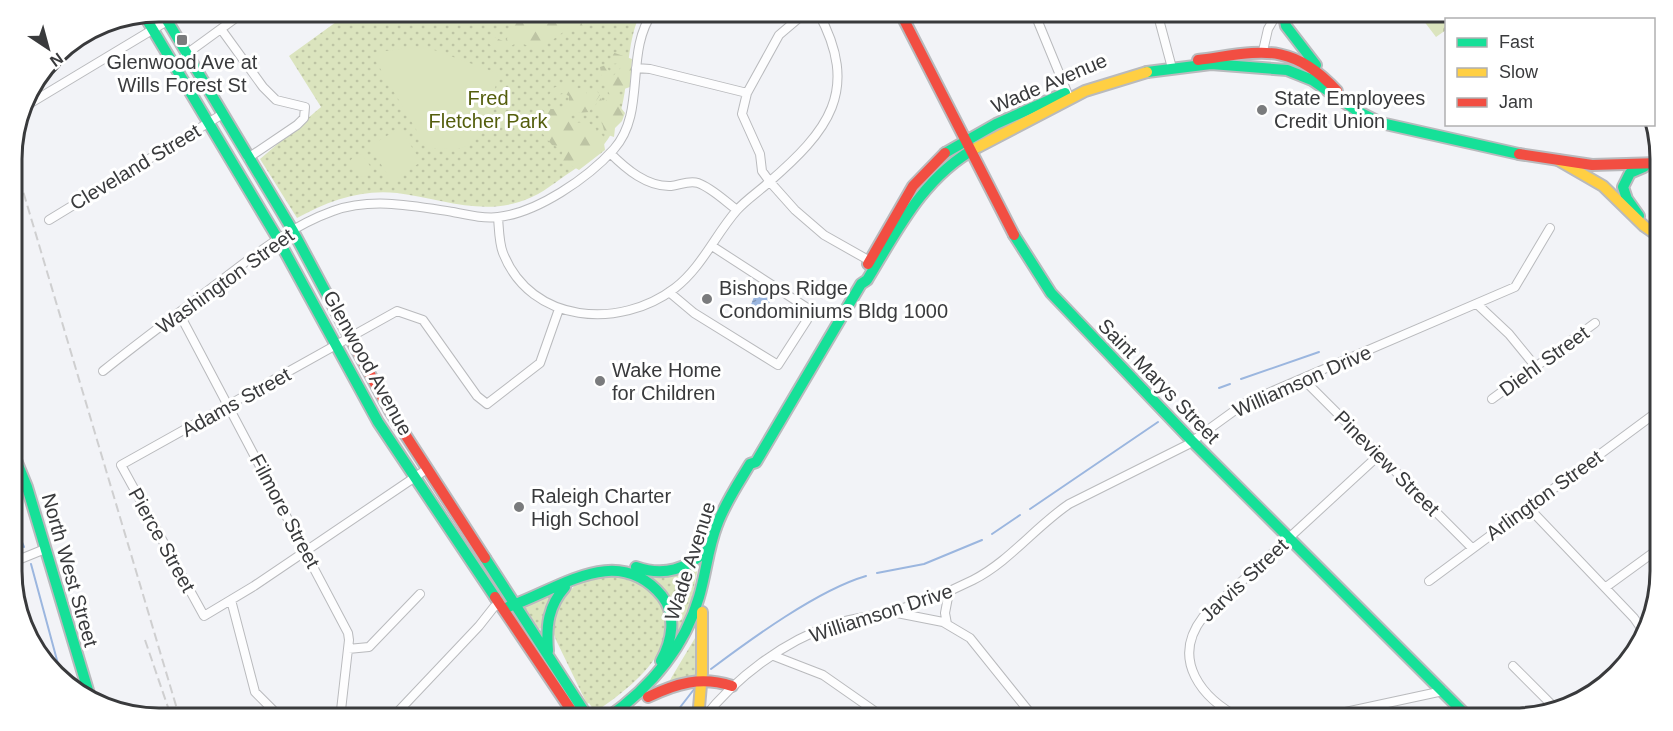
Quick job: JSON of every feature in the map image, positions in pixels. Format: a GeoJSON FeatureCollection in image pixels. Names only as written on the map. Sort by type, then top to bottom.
{"type":"FeatureCollection","features":[{"type":"Feature","properties":{"kind":"main road","name":"Saint Marys Street"},"geometry":{"type":"LineString","coordinates":[[905,22],[963,141],[1023,252],[1051,293],[1192,441],[1459,708]]}},
{"type":"Feature","properties":{"kind":"main road"},"geometry":{"type":"LineString","coordinates":[[1285,22],[1320,71]]}},
{"type":"Feature","properties":{"kind":"main road","name":"Glenwood Avenue"},"geometry":{"type":"LineString","coordinates":[[148,23],[278,239],[378,422],[502,606],[576,708]]}},
{"type":"Feature","properties":{"kind":"main road","name":"Glenwood Avenue"},"geometry":{"type":"LineString","coordinates":[[168,23],[292,231],[390,411],[548,654],[577,708]]}},
{"type":"Feature","properties":{"kind":"main road","name":"Wade Avenue"},"geometry":{"type":"LineString","coordinates":[[861,284],[861,276],[922,174],[940,157],[963,141],[1116,73],[1263,51],[1292,56],[1320,71],[1347,104]]}},
{"type":"Feature","properties":{"kind":"main road"},"geometry":{"type":"LineString","coordinates":[[1220,66],[1255,59],[1263,51],[1300,66],[1320,85]]}},
{"type":"Feature","properties":{"kind":"main road"},"geometry":{"type":"LineString","coordinates":[[172,63],[185,55]]}},
{"type":"Feature","properties":{"kind":"main road","name":"Wade Avenue"},"geometry":{"type":"LineString","coordinates":[[1171,65],[1288,70],[1320,85],[1364,117],[1381,123],[1557,159],[1606,165],[1650,164]]}},
{"type":"Feature","properties":{"kind":"main road","name":"Wade Avenue"},"geometry":{"type":"LineString","coordinates":[[634,708],[648,697],[677,662],[702,612],[723,529],[756,468],[756,462],[861,284],[867,280],[928,187],[946,168],[969,152],[1069,95]]}},
{"type":"Feature","properties":{"kind":"main road"},"geometry":{"type":"LineString","coordinates":[[1557,159],[1571,171],[1604,187],[1632,218],[1650,231]]}},
{"type":"Feature","properties":{"kind":"main road"},"geometry":{"type":"LineString","coordinates":[[1650,166],[1630,173],[1623,190],[1650,227]]}},
{"type":"Feature","properties":{"kind":"main road","name":"Wade Avenue"},"geometry":{"type":"LineString","coordinates":[[620,708],[652,682],[669,662],[689,625],[699,598],[710,548],[728,501],[750,464],[756,462]]}},
{"type":"Feature","properties":{"kind":"main road","name":"North West Street"},"geometry":{"type":"LineString","coordinates":[[22,475],[87,687]]}},
{"type":"Feature","properties":{"kind":"main road"},"geometry":{"type":"LineString","coordinates":[[514,602],[586,567],[601,563],[622,563],[656,573],[674,572],[694,562],[710,548]]}},
{"type":"Feature","properties":{"kind":"main road"},"geometry":{"type":"LineString","coordinates":[[502,606],[571,582],[595,571],[619,569],[641,576],[661,594],[669,610],[672,630],[668,647],[653,673],[652,682]]}},
{"type":"Feature","properties":{"kind":"main road"},"geometry":{"type":"LineString","coordinates":[[548,654],[548,616],[557,596],[571,582]]}},
{"type":"Feature","properties":{"kind":"main road"},"geometry":{"type":"LineString","coordinates":[[701,708],[702,612]]}},
{"type":"Feature","properties":{"kind":"main road"},"geometry":{"type":"LineString","coordinates":[[648,697],[680,681],[702,679],[732,686]]}},
{"type":"Feature","properties":{"kind":"street"},"geometry":{"type":"LineString","coordinates":[[1038,22],[1069,95]]}},
{"type":"Feature","properties":{"kind":"street"},"geometry":{"type":"LineString","coordinates":[[1160,22],[1171,65]]}},
{"type":"Feature","properties":{"kind":"street"},"geometry":{"type":"LineString","coordinates":[[1263,51],[1272,22]]}},
{"type":"Feature","properties":{"kind":"street"},"geometry":{"type":"LineString","coordinates":[[37,99],[152,31],[158,23]]}},
{"type":"Feature","properties":{"kind":"street"},"geometry":{"type":"LineString","coordinates":[[185,55],[229,23]]}},
{"type":"Feature","properties":{"kind":"street","name":"Washington Street"},"geometry":{"type":"LineString","coordinates":[[103,371],[278,239],[333,211],[364,204],[384,203],[498,217],[521,212],[556,195],[610,153],[625,132],[640,38],[648,23]]}},
{"type":"Feature","properties":{"kind":"street"},"geometry":{"type":"LineString","coordinates":[[794,23],[779,35],[747,93],[742,114],[760,154],[762,171],[770,182],[795,210],[824,235],[870,261]]}},
{"type":"Feature","properties":{"kind":"street"},"geometry":{"type":"LineString","coordinates":[[498,217],[502,251],[515,276],[539,300],[559,309],[577,314],[614,315],[639,308],[669,292],[693,271],[737,210],[812,142],[833,108],[837,91],[835,53],[824,23]]}},
{"type":"Feature","properties":{"kind":"street"},"geometry":{"type":"LineString","coordinates":[[221,29],[263,87],[276,100],[305,107],[304,118],[297,125],[248,158]]}},
{"type":"Feature","properties":{"kind":"street"},"geometry":{"type":"LineString","coordinates":[[636,68],[651,69],[747,93]]}},
{"type":"Feature","properties":{"kind":"street","name":"Cleveland Street"},"geometry":{"type":"LineString","coordinates":[[49,220],[221,115]]}},
{"type":"Feature","properties":{"kind":"street"},"geometry":{"type":"LineString","coordinates":[[610,153],[628,170],[646,180],[665,185],[693,182],[701,184],[737,210]]}},
{"type":"Feature","properties":{"kind":"street","name":"Williamson Drive"},"geometry":{"type":"LineString","coordinates":[[711,708],[732,686],[796,641],[835,624],[891,611],[949,592],[999,564],[1053,515],[1069,504],[1192,441],[1234,408],[1515,287],[1550,228]]}},
{"type":"Feature","properties":{"kind":"street"},"geometry":{"type":"LineString","coordinates":[[669,292],[694,313],[778,365],[807,320],[808,309],[712,246]]}},
{"type":"Feature","properties":{"kind":"street"},"geometry":{"type":"LineString","coordinates":[[1477,304],[1509,333],[1536,367]]}},
{"type":"Feature","properties":{"kind":"street","name":"Adams Street"},"geometry":{"type":"LineString","coordinates":[[121,465],[351,339],[383,317],[397,311],[423,320],[477,396],[488,404],[540,363],[559,309]]}},
{"type":"Feature","properties":{"kind":"street","name":"Filmore Street"},"geometry":{"type":"LineString","coordinates":[[179,313],[348,633],[341,708]]}},
{"type":"Feature","properties":{"kind":"street","name":"Diehl Street"},"geometry":{"type":"LineString","coordinates":[[1492,399],[1595,323]]}},
{"type":"Feature","properties":{"kind":"street","name":"Pineview Street"},"geometry":{"type":"LineString","coordinates":[[1303,379],[1472,548]]}},
{"type":"Feature","properties":{"kind":"street","name":"Arlington Street"},"geometry":{"type":"LineString","coordinates":[[1429,581],[1650,416]]}},
{"type":"Feature","properties":{"kind":"street","name":"Jarvis Street"},"geometry":{"type":"LineString","coordinates":[[1223,708],[1211,701],[1198,684],[1191,659],[1191,642],[1195,627],[1289,537],[1379,456]]}},
{"type":"Feature","properties":{"kind":"street","name":"Pierce Street"},"geometry":{"type":"LineString","coordinates":[[121,465],[204,616],[231,600]]}},
{"type":"Feature","properties":{"kind":"street"},"geometry":{"type":"LineString","coordinates":[[271,708],[255,692],[231,600],[427,469]]}},
{"type":"Feature","properties":{"kind":"street"},"geometry":{"type":"LineString","coordinates":[[1528,507],[1606,587],[1639,626]]}},
{"type":"Feature","properties":{"kind":"street"},"geometry":{"type":"LineString","coordinates":[[22,558],[45,549]]}},
{"type":"Feature","properties":{"kind":"street"},"geometry":{"type":"LineString","coordinates":[[1606,587],[1650,556]]}},
{"type":"Feature","properties":{"kind":"street"},"geometry":{"type":"LineString","coordinates":[[947,624],[945,613],[949,592]]}},
{"type":"Feature","properties":{"kind":"street"},"geometry":{"type":"LineString","coordinates":[[348,649],[362,650],[369,647],[420,594]]}},
{"type":"Feature","properties":{"kind":"street"},"geometry":{"type":"LineString","coordinates":[[401,708],[494,607],[502,606]]}},
{"type":"Feature","properties":{"kind":"street"},"geometry":{"type":"LineString","coordinates":[[891,611],[947,624],[970,638],[1026,708]]}},
{"type":"Feature","properties":{"kind":"street"},"geometry":{"type":"LineString","coordinates":[[774,656],[823,675],[870,708]]}},
{"type":"Feature","properties":{"kind":"street"},"geometry":{"type":"LineString","coordinates":[[1513,666],[1550,703]]}},
{"type":"Feature","properties":{"kind":"street"},"geometry":{"type":"LineString","coordinates":[[1364,708],[1443,691]]}},
{"type":"Feature","properties":{"kind":"green space"},"geometry":{"type":"Polygon","coordinates":[[[1425,22],[1445,22],[1445,31],[1436,37],[1425,22]]]}},
{"type":"Feature","properties":{"kind":"green space","name":"Fred Fletcher Park"},"geometry":{"type":"Polygon","coordinates":[[[335,23],[637,23],[631,44],[625,93],[616,125],[608,139],[583,163],[544,190],[532,197],[504,206],[474,206],[384,192],[345,198],[321,206],[297,218],[260,159],[321,107],[289,56],[335,23]]]}},
{"type":"Feature","properties":{"kind":"green space"},"geometry":{"type":"Polygon","coordinates":[[[517,23],[581,23],[584,29],[579,33],[570,27],[539,50],[518,42],[499,53],[485,40],[490,35],[505,42],[517,23]]]}},
{"type":"Feature","properties":{"kind":"green space"},"geometry":{"type":"Polygon","coordinates":[[[423,46],[497,73],[498,78],[486,118],[469,145],[449,149],[427,148],[371,53],[423,46]]]}},
{"type":"Feature","properties":{"kind":"green space"},"geometry":{"type":"Polygon","coordinates":[[[612,52],[632,59],[630,87],[618,91],[617,103],[625,113],[622,121],[615,128],[614,137],[605,134],[599,112],[594,107],[601,98],[603,105],[610,95],[602,80],[600,67],[606,65],[612,77],[620,69],[621,63],[612,64],[612,52]]]}},
{"type":"Feature","properties":{"kind":"green space"},"geometry":{"type":"Polygon","coordinates":[[[567,83],[575,90],[585,86],[587,95],[596,90],[600,95],[589,112],[576,113],[568,118],[571,123],[588,122],[603,136],[605,150],[579,170],[561,160],[563,149],[552,145],[538,128],[547,114],[540,106],[544,103],[551,109],[569,109],[569,96],[562,93],[552,99],[549,95],[553,88],[567,83]]]}},
{"type":"Feature","properties":{"kind":"green space"},"geometry":{"type":"Polygon","coordinates":[[[400,128],[421,162],[391,181],[370,146],[400,128]]]}},
{"type":"Feature","properties":{"kind":"green space"},"geometry":{"type":"Polygon","coordinates":[[[362,154],[372,169],[367,176],[360,177],[350,161],[355,155],[362,154]]]}},
{"type":"Feature","properties":{"kind":"green space"},"geometry":{"type":"Polygon","coordinates":[[[699,562],[692,599],[676,637],[649,576],[699,562]]]}},
{"type":"Feature","properties":{"kind":"green space"},"geometry":{"type":"Polygon","coordinates":[[[628,574],[647,585],[664,607],[667,625],[664,642],[655,659],[627,689],[600,708],[592,708],[589,703],[587,704],[552,628],[559,603],[579,581],[590,576],[628,574]]]}},
{"type":"Feature","properties":{"kind":"green space"},"geometry":{"type":"Polygon","coordinates":[[[550,596],[539,629],[525,608],[525,604],[550,596]]]}},
{"type":"Feature","properties":{"kind":"green space"},"geometry":{"type":"Polygon","coordinates":[[[698,633],[700,676],[671,682],[670,680],[698,633]]]}},
{"type":"Feature","properties":{"kind":"water"},"geometry":{"type":"Polygon","coordinates":[[[756,292],[769,298],[770,302],[755,317],[748,312],[756,292]]]}},
{"type":"Feature","properties":{"kind":"waterway"},"geometry":{"type":"LineString","coordinates":[[1241,379],[1319,352]]}},
{"type":"Feature","properties":{"kind":"waterway"},"geometry":{"type":"LineString","coordinates":[[1219,388],[1230,384]]}},
{"type":"Feature","properties":{"kind":"waterway"},"geometry":{"type":"LineString","coordinates":[[1177,410],[1183,405]]}},
{"type":"Feature","properties":{"kind":"waterway"},"geometry":{"type":"LineString","coordinates":[[1030,509],[1158,422]]}},
{"type":"Feature","properties":{"kind":"waterway"},"geometry":{"type":"LineString","coordinates":[[992,534],[1020,515]]}},
{"type":"Feature","properties":{"kind":"waterway"},"geometry":{"type":"LineString","coordinates":[[877,573],[924,564],[982,540]]}},
{"type":"Feature","properties":{"kind":"waterway"},"geometry":{"type":"LineString","coordinates":[[22,542],[24,547]]}},
{"type":"Feature","properties":{"kind":"waterway"},"geometry":{"type":"LineString","coordinates":[[31,564],[57,662]]}},
{"type":"Feature","properties":{"kind":"waterway"},"geometry":{"type":"LineString","coordinates":[[711,669],[806,604],[827,592],[866,576]]}},
{"type":"Feature","properties":{"kind":"waterway"},"geometry":{"type":"LineString","coordinates":[[680,708],[695,688]]}},
{"type":"Feature","properties":{"kind":"railway"},"geometry":{"type":"LineString","coordinates":[[23,191],[177,708]]}},
{"type":"Feature","properties":{"kind":"railway"},"geometry":{"type":"LineString","coordinates":[[145,640],[168,708]]}},
{"type":"Feature","properties":{"kind":"traffic: fast"},"geometry":{"type":"LineString","coordinates":[[1285,22],[1316,65]]}},
{"type":"Feature","properties":{"kind":"traffic: fast"},"geometry":{"type":"LineString","coordinates":[[149,23],[278,239],[378,422],[495,597]]}},
{"type":"Feature","properties":{"kind":"traffic: fast"},"geometry":{"type":"LineString","coordinates":[[169,23],[293,231],[348,334]]}},
{"type":"Feature","properties":{"kind":"traffic: fast"},"geometry":{"type":"LineString","coordinates":[[1147,72],[1211,64],[1287,70],[1312,80],[1357,111],[1381,123],[1519,154]]}},
{"type":"Feature","properties":{"kind":"traffic: fast"},"geometry":{"type":"LineString","coordinates":[[945,153],[996,124],[1065,93]]}},
{"type":"Feature","properties":{"kind":"traffic: fast"},"geometry":{"type":"LineString","coordinates":[[621,708],[651,680],[675,650],[693,616],[714,534],[724,509],[750,464],[756,462],[861,284],[867,280],[901,224],[926,190],[957,160],[976,148]]}},
{"type":"Feature","properties":{"kind":"traffic: fast"},"geometry":{"type":"LineString","coordinates":[[1639,216],[1627,199],[1623,187],[1630,173],[1644,167]]}},
{"type":"Feature","properties":{"kind":"traffic: fast"},"geometry":{"type":"LineString","coordinates":[[1014,235],[1051,293],[1192,441],[1459,708]]}},
{"type":"Feature","properties":{"kind":"traffic: fast"},"geometry":{"type":"LineString","coordinates":[[22,475],[87,687]]}},
{"type":"Feature","properties":{"kind":"traffic: fast"},"geometry":{"type":"LineString","coordinates":[[636,567],[656,571],[675,569],[692,562],[709,549]]}},
{"type":"Feature","properties":{"kind":"traffic: fast"},"geometry":{"type":"LineString","coordinates":[[485,558],[582,708]]}},
{"type":"Feature","properties":{"kind":"traffic: fast"},"geometry":{"type":"LineString","coordinates":[[508,607],[568,581],[588,575],[607,571],[626,572],[645,580],[667,603],[671,628],[668,645],[661,661]]}},
{"type":"Feature","properties":{"kind":"traffic: fast"},"geometry":{"type":"LineString","coordinates":[[548,651],[549,617],[559,594],[565,587]]}},
{"type":"Feature","properties":{"kind":"traffic: slow"},"geometry":{"type":"LineString","coordinates":[[976,148],[1085,91],[1147,72]]}},
{"type":"Feature","properties":{"kind":"traffic: slow"},"geometry":{"type":"LineString","coordinates":[[1558,160],[1603,186],[1650,230]]}},
{"type":"Feature","properties":{"kind":"traffic: slow"},"geometry":{"type":"LineString","coordinates":[[699,708],[702,673],[702,612]]}},
{"type":"Feature","properties":{"kind":"traffic: jam"},"geometry":{"type":"LineString","coordinates":[[905,22],[1014,235]]}},
{"type":"Feature","properties":{"kind":"traffic: jam"},"geometry":{"type":"LineString","coordinates":[[1198,60],[1239,54],[1273,53],[1304,64],[1337,91]]}},
{"type":"Feature","properties":{"kind":"traffic: jam"},"geometry":{"type":"LineString","coordinates":[[868,264],[913,186],[945,153]]}},
{"type":"Feature","properties":{"kind":"traffic: jam"},"geometry":{"type":"LineString","coordinates":[[1519,154],[1592,165],[1650,163]]}},
{"type":"Feature","properties":{"kind":"traffic: jam"},"geometry":{"type":"LineString","coordinates":[[348,334],[390,411],[485,558]]}},
{"type":"Feature","properties":{"kind":"traffic: jam"},"geometry":{"type":"LineString","coordinates":[[495,597],[570,708]]}},
{"type":"Feature","properties":{"kind":"traffic: jam"},"geometry":{"type":"LineString","coordinates":[[648,697],[669,688],[699,681],[732,686]]}},
{"type":"Feature","properties":{"kind":"place","name":"Glenwood Ave at Wills Forest St"},"geometry":{"type":"Point","coordinates":[182,40]}},
{"type":"Feature","properties":{"kind":"place","name":"State Employees Credit Union"},"geometry":{"type":"Point","coordinates":[1262,110]}},
{"type":"Feature","properties":{"kind":"place","name":"Bishops Ridge Condominiums Bldg 1000"},"geometry":{"type":"Point","coordinates":[707,299]}},
{"type":"Feature","properties":{"kind":"place","name":"Wake Home for Children"},"geometry":{"type":"Point","coordinates":[600,381]}},
{"type":"Feature","properties":{"kind":"place","name":"Raleigh Charter High School"},"geometry":{"type":"Point","coordinates":[519,507]}}]}
